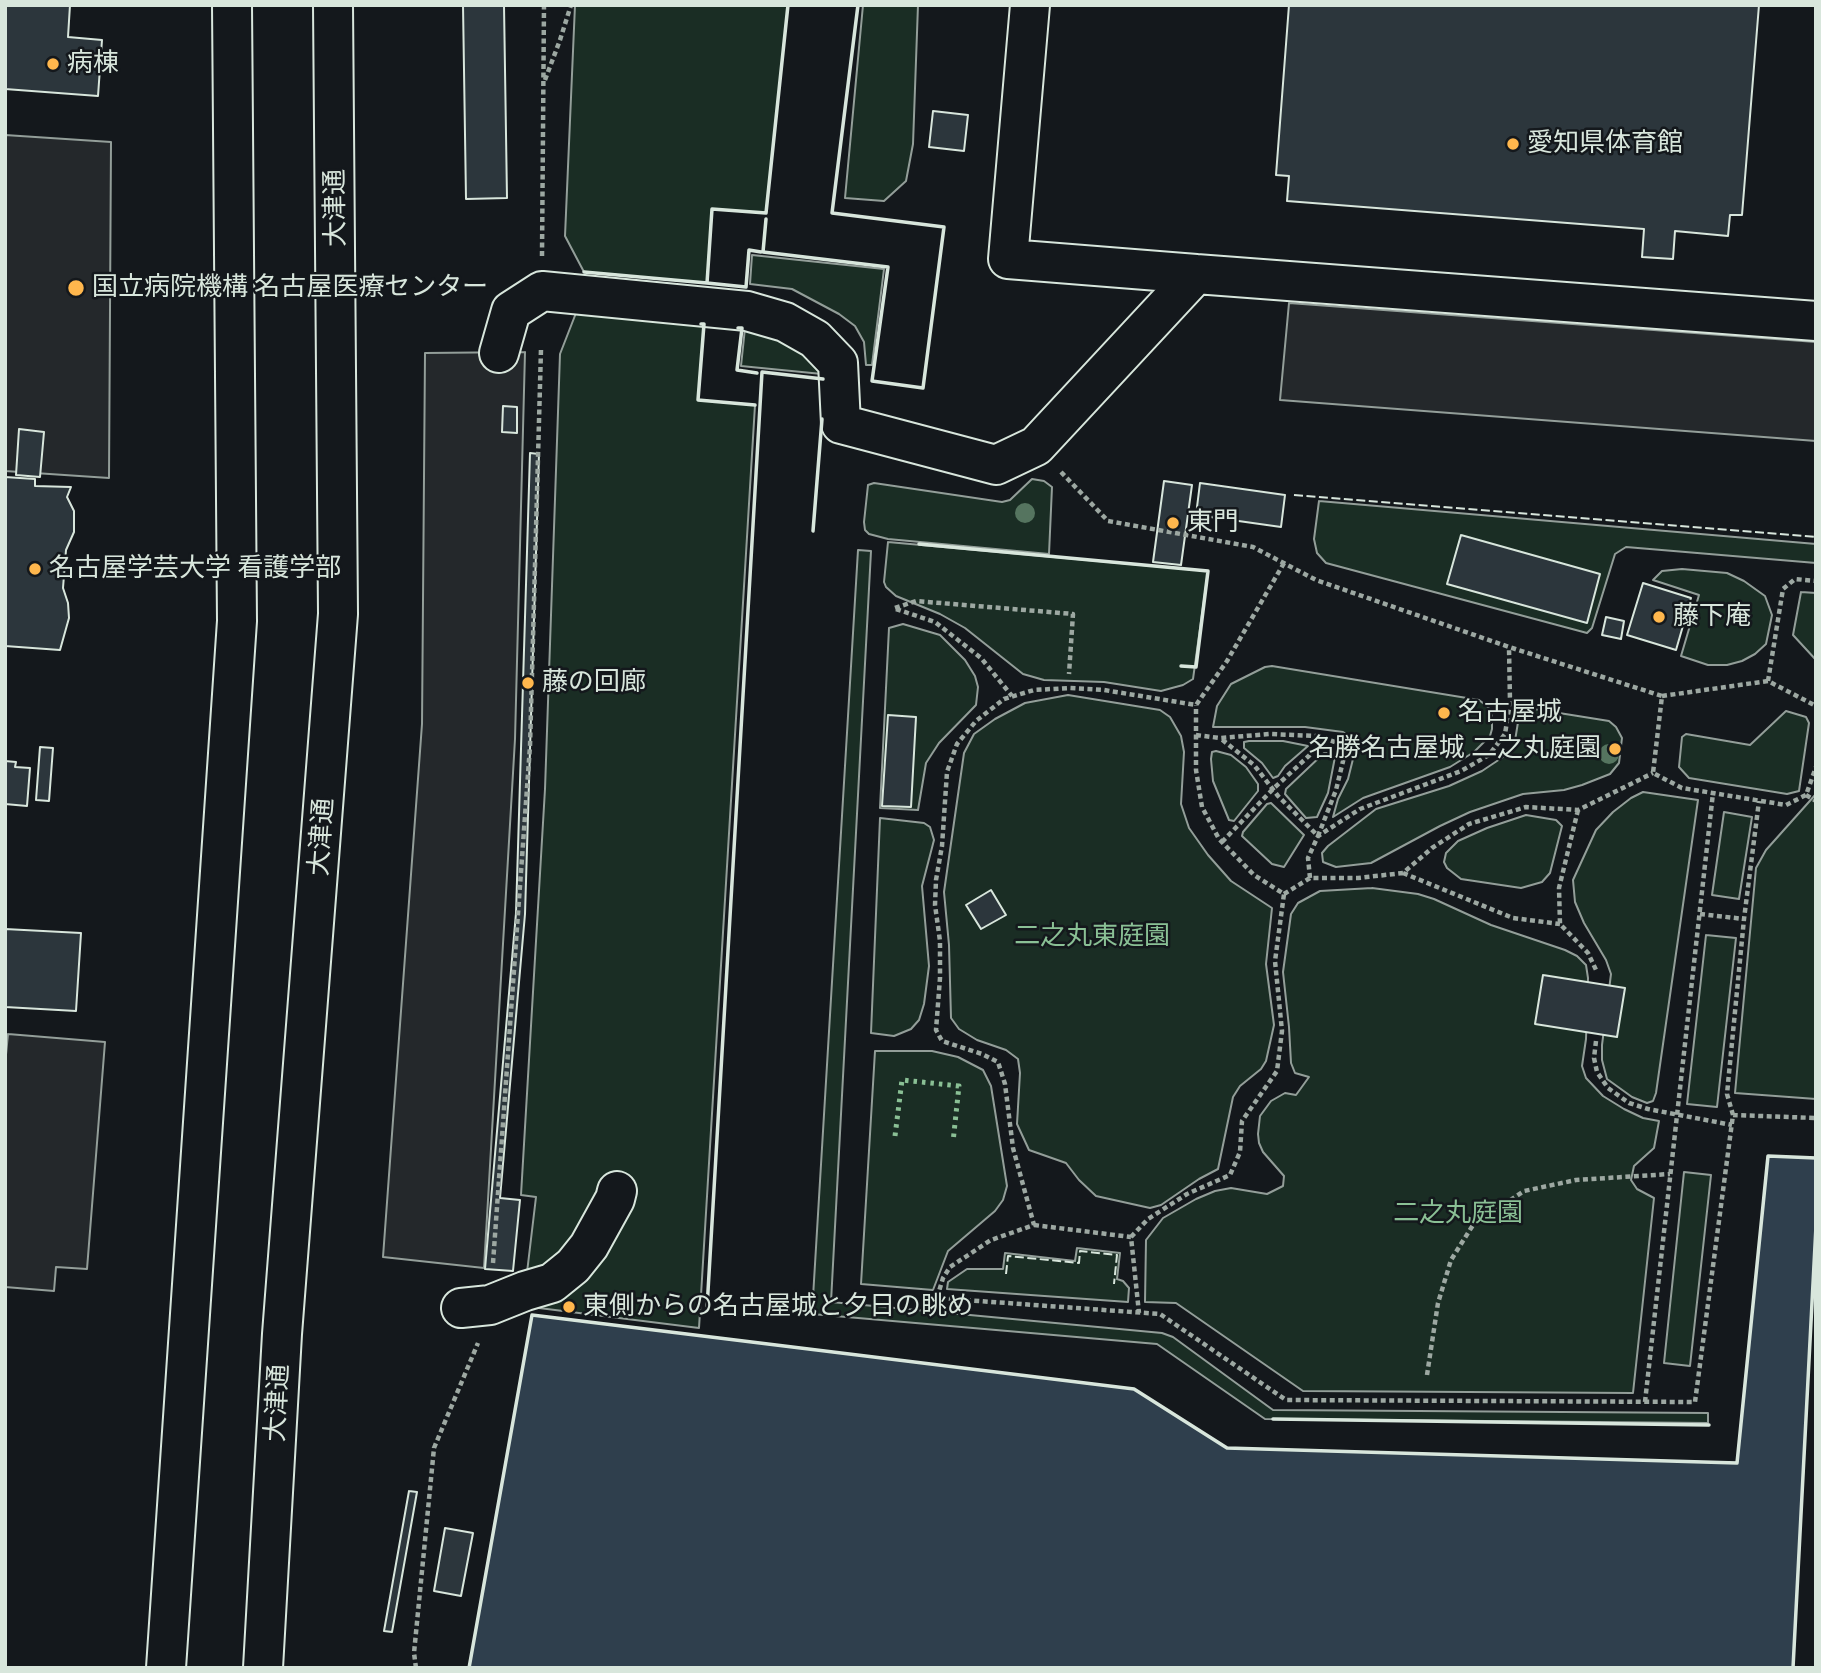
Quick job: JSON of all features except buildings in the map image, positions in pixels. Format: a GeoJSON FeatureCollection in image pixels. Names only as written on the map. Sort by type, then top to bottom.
{"type":"FeatureCollection","features":[{"type":"Feature","properties":{"kind":"street"},"geometry":{"type":"LineString","coordinates":[[166,1668],[237,621],[232,5]]}},
{"type":"Feature","properties":{"kind":"street","name":"大津通"},"geometry":{"type":"LineString","coordinates":[[263,1668],[282,1335],[338,614],[333,5]]}},
{"type":"Feature","properties":{"kind":"street"},"geometry":{"type":"LineString","coordinates":[[1030,5],[1008,260],[1816,321]]}},
{"type":"Feature","properties":{"kind":"street"},"geometry":{"type":"LineString","coordinates":[[499,353],[511,311],[542,291],[747,310],[785,322],[815,339],[838,363],[841,424],[996,465],[1036,446],[1196,274]]}},
{"type":"Feature","properties":{"kind":"street"},"geometry":{"type":"LineString","coordinates":[[475,1307],[552,1283],[573,1266],[596,1234],[617,1191]]}},
{"type":"Feature","properties":{"kind":"path"},"geometry":{"type":"LineString","coordinates":[[416,1668],[415,1653],[434,1448],[489,1316],[475,1307],[530,746],[542,291],[544,5]]}},
{"type":"Feature","properties":{"kind":"path"},"geometry":{"type":"LineString","coordinates":[[543,84],[571,5]]}},
{"type":"Feature","properties":{"kind":"path"},"geometry":{"type":"LineString","coordinates":[[1036,446],[1108,521],[1253,547],[1316,580],[1509,647],[1662,696],[1768,681],[1816,706]]}},
{"type":"Feature","properties":{"kind":"path"},"geometry":{"type":"LineString","coordinates":[[1284,563],[1227,661],[1196,705],[1196,769],[1202,807],[1222,842],[1254,875],[1284,894]]}},
{"type":"Feature","properties":{"kind":"path"},"geometry":{"type":"LineString","coordinates":[[1768,681],[1783,589],[1795,579],[1816,581]]}},
{"type":"Feature","properties":{"kind":"path"},"geometry":{"type":"LineString","coordinates":[[1013,696],[981,658],[935,622],[895,608],[916,601],[1073,614],[1069,674]]}},
{"type":"Feature","properties":{"kind":"path"},"geometry":{"type":"LineString","coordinates":[[1318,836],[1360,809],[1461,771],[1489,755],[1505,734],[1510,702],[1509,647]]}},
{"type":"Feature","properties":{"kind":"path"},"geometry":{"type":"LineString","coordinates":[[1034,1225],[1013,1148],[1005,1084],[998,1062],[942,1041],[936,1030],[940,942],[935,905],[936,880],[942,846],[947,772],[957,744],[975,721],[1004,699],[1034,690],[1104,690],[1196,705]]}},
{"type":"Feature","properties":{"kind":"path"},"geometry":{"type":"LineString","coordinates":[[1653,773],[1662,696]]}},
{"type":"Feature","properties":{"kind":"path"},"geometry":{"type":"LineString","coordinates":[[1196,735],[1220,738],[1270,734],[1316,736],[1335,742],[1345,753],[1336,790],[1308,858],[1310,878]]}},
{"type":"Feature","properties":{"kind":"path"},"geometry":{"type":"LineString","coordinates":[[1220,738],[1254,765],[1297,817],[1318,836]]}},
{"type":"Feature","properties":{"kind":"path"},"geometry":{"type":"LineString","coordinates":[[1222,842],[1273,789],[1326,740]]}},
{"type":"Feature","properties":{"kind":"path"},"geometry":{"type":"LineString","coordinates":[[1653,773],[1682,788],[1786,805],[1806,795],[1816,767]]}},
{"type":"Feature","properties":{"kind":"path"},"geometry":{"type":"LineString","coordinates":[[1403,873],[1432,848],[1469,824],[1526,807],[1578,810],[1653,773]]}},
{"type":"Feature","properties":{"kind":"path"},"geometry":{"type":"LineString","coordinates":[[1645,1402],[1713,793]]}},
{"type":"Feature","properties":{"kind":"path"},"geometry":{"type":"LineString","coordinates":[[1806,795],[1816,801]]}},
{"type":"Feature","properties":{"kind":"path"},"geometry":{"type":"LineString","coordinates":[[1131,1237],[1034,1225],[991,1240],[950,1267],[943,1278],[937,1298],[1160,1314],[1286,1400],[1695,1402],[1732,1125],[1733,1115],[1727,1094],[1744,919],[1759,801]]}},
{"type":"Feature","properties":{"kind":"path"},"geometry":{"type":"LineString","coordinates":[[1560,924],[1559,888],[1578,810]]}},
{"type":"Feature","properties":{"kind":"path"},"geometry":{"type":"LineString","coordinates":[[1284,894],[1310,878],[1358,878],[1403,873],[1513,918],[1560,924],[1588,953],[1597,972]]}},
{"type":"Feature","properties":{"kind":"path"},"geometry":{"type":"LineString","coordinates":[[1131,1237],[1149,1219],[1187,1194],[1230,1175],[1240,1152],[1242,1121],[1276,1071],[1282,1031],[1275,961],[1284,894]]}},
{"type":"Feature","properties":{"kind":"path"},"geometry":{"type":"LineString","coordinates":[[1700,914],[1744,919]]}},
{"type":"Feature","properties":{"kind":"path"},"geometry":{"type":"LineString","coordinates":[[1596,1041],[1594,1058],[1597,1072],[1608,1088],[1629,1103],[1732,1125]]}},
{"type":"Feature","properties":{"kind":"path"},"geometry":{"type":"LineString","coordinates":[[1733,1115],[1816,1118]]}},
{"type":"Feature","properties":{"kind":"path"},"geometry":{"type":"LineString","coordinates":[[1427,1375],[1438,1303],[1451,1260],[1474,1225],[1524,1191],[1576,1180],[1670,1174]]}},
{"type":"Feature","properties":{"kind":"path"},"geometry":{"type":"LineString","coordinates":[[1131,1237],[1139,1313]]}},
{"type":"Feature","properties":{"kind":"green space"},"geometry":{"type":"Polygon","coordinates":[[[575,5],[788,5],[766,213],[712,209],[707,283],[584,272],[565,236],[575,5]]]}},
{"type":"Feature","properties":{"kind":"green space"},"geometry":{"type":"Polygon","coordinates":[[[863,5],[918,5],[913,144],[906,181],[884,201],[845,198],[863,5]]]}},
{"type":"Feature","properties":{"kind":"green space"},"geometry":{"type":"Polygon","coordinates":[[[752,255],[884,269],[872,365],[866,365],[864,342],[855,326],[839,314],[792,289],[750,284],[752,255]]]}},
{"type":"Feature","properties":{"kind":"green space"},"geometry":{"type":"Polygon","coordinates":[[[576,313],[704,324],[698,400],[755,405],[699,1328],[523,1306],[536,1197],[521,1195],[545,789],[560,354],[576,313]]]}},
{"type":"Feature","properties":{"kind":"green space"},"geometry":{"type":"Polygon","coordinates":[[[745,328],[779,338],[815,361],[822,374],[741,366],[745,328]]]}},
{"type":"Feature","properties":{"kind":"green space"},"geometry":{"type":"Polygon","coordinates":[[[1032,479],[1044,481],[1052,487],[1049,554],[888,539],[869,534],[865,530],[868,485],[874,483],[1002,502],[1010,500],[1032,479]]]}},
{"type":"Feature","properties":{"kind":"green space"},"geometry":{"type":"Polygon","coordinates":[[[1319,501],[1816,544],[1816,563],[1626,547],[1615,554],[1592,628],[1587,633],[1326,563],[1317,553],[1314,539],[1319,501]]]}},
{"type":"Feature","properties":{"kind":"green space"},"geometry":{"type":"Polygon","coordinates":[[[888,542],[1208,571],[1193,679],[1183,685],[1161,691],[1104,682],[1044,680],[1023,674],[965,628],[940,614],[896,596],[886,587],[884,582],[888,542]]]}},
{"type":"Feature","properties":{"kind":"green space"},"geometry":{"type":"Polygon","coordinates":[[[858,550],[871,551],[831,1302],[1162,1333],[1173,1337],[1273,1410],[1708,1413],[1708,1423],[1265,1419],[1157,1344],[812,1314],[858,550]]]}},
{"type":"Feature","properties":{"kind":"green space"},"geometry":{"type":"Polygon","coordinates":[[[1682,569],[1727,573],[1765,596],[1772,615],[1766,644],[1742,661],[1727,665],[1708,665],[1681,656],[1699,595],[1653,580],[1662,571],[1682,569]]]}},
{"type":"Feature","properties":{"kind":"green space"},"geometry":{"type":"Polygon","coordinates":[[[1801,592],[1816,593],[1816,660],[1793,635],[1801,592]]]}},
{"type":"Feature","properties":{"kind":"green space"},"geometry":{"type":"Polygon","coordinates":[[[903,624],[940,635],[965,660],[978,687],[976,705],[939,743],[926,763],[918,810],[880,808],[889,628],[903,624]]]}},
{"type":"Feature","properties":{"kind":"green space"},"geometry":{"type":"Polygon","coordinates":[[[1272,666],[1479,700],[1492,714],[1490,736],[1474,752],[1450,767],[1363,798],[1333,817],[1348,779],[1355,751],[1355,742],[1349,736],[1343,732],[1305,727],[1213,727],[1217,706],[1231,684],[1272,666]]]}},
{"type":"Feature","properties":{"kind":"green space","name":"二之丸東庭園"},"geometry":{"type":"Polygon","coordinates":[[[1068,695],[1160,710],[1170,717],[1181,736],[1184,752],[1181,804],[1189,828],[1231,881],[1272,908],[1266,964],[1274,1025],[1266,1061],[1261,1069],[1240,1086],[1233,1097],[1218,1169],[1161,1205],[1150,1208],[1096,1196],[1066,1163],[1029,1150],[1017,1124],[1020,1073],[1018,1059],[1006,1050],[977,1040],[959,1029],[951,1018],[944,892],[964,753],[974,734],[995,719],[1025,703],[1068,695]]]}},
{"type":"Feature","properties":{"kind":"green space"},"geometry":{"type":"Polygon","coordinates":[[[1528,708],[1609,721],[1622,738],[1619,763],[1610,774],[1582,785],[1564,790],[1523,794],[1470,812],[1371,863],[1336,867],[1323,862],[1322,853],[1328,846],[1376,809],[1449,786],[1482,771],[1503,757],[1514,747],[1519,716],[1522,710],[1528,708]]]}},
{"type":"Feature","properties":{"kind":"green space"},"geometry":{"type":"Polygon","coordinates":[[[1786,711],[1806,717],[1809,723],[1799,791],[1787,794],[1689,778],[1679,767],[1682,737],[1686,734],[1750,745],[1786,711]]]}},
{"type":"Feature","properties":{"kind":"green space"},"geometry":{"type":"Polygon","coordinates":[[[1283,741],[1308,746],[1273,778],[1262,763],[1244,748],[1244,742],[1283,741]]]}},
{"type":"Feature","properties":{"kind":"green space"},"geometry":{"type":"Polygon","coordinates":[[[1212,752],[1231,755],[1246,767],[1258,784],[1258,791],[1234,821],[1229,820],[1213,781],[1211,759],[1212,752]]]}},
{"type":"Feature","properties":{"kind":"green space"},"geometry":{"type":"Polygon","coordinates":[[[1324,753],[1331,753],[1335,757],[1328,793],[1317,817],[1306,818],[1285,794],[1286,789],[1324,753]]]}},
{"type":"Feature","properties":{"kind":"green space"},"geometry":{"type":"Polygon","coordinates":[[[1643,792],[1698,800],[1656,1093],[1653,1101],[1647,1103],[1632,1097],[1607,1079],[1602,1060],[1602,1045],[1611,974],[1575,902],[1573,880],[1596,830],[1613,812],[1643,792]]]}},
{"type":"Feature","properties":{"kind":"green space"},"geometry":{"type":"Polygon","coordinates":[[[1816,794],[1816,1099],[1735,1093],[1756,868],[1766,850],[1816,794]]]}},
{"type":"Feature","properties":{"kind":"green space"},"geometry":{"type":"Polygon","coordinates":[[[1271,803],[1304,835],[1284,867],[1272,864],[1242,836],[1267,804],[1271,803]]]}},
{"type":"Feature","properties":{"kind":"green space"},"geometry":{"type":"Polygon","coordinates":[[[1724,812],[1752,817],[1739,899],[1712,895],[1724,812]]]}},
{"type":"Feature","properties":{"kind":"green space"},"geometry":{"type":"Polygon","coordinates":[[[1526,815],[1556,820],[1562,826],[1550,873],[1542,882],[1521,888],[1461,879],[1447,868],[1444,862],[1446,853],[1458,841],[1526,815]]]}},
{"type":"Feature","properties":{"kind":"green space"},"geometry":{"type":"Polygon","coordinates":[[[880,818],[924,823],[930,827],[934,840],[922,886],[929,966],[924,1004],[919,1020],[911,1029],[894,1036],[871,1033],[880,818]]]}},
{"type":"Feature","properties":{"kind":"green space","name":"二之丸庭園"},"geometry":{"type":"Polygon","coordinates":[[[1372,888],[1418,894],[1434,899],[1491,925],[1565,950],[1586,965],[1586,1039],[1582,1066],[1586,1078],[1603,1096],[1624,1109],[1643,1118],[1659,1121],[1654,1148],[1634,1166],[1631,1180],[1637,1189],[1654,1198],[1633,1393],[1303,1391],[1176,1303],[1145,1302],[1146,1240],[1163,1218],[1215,1191],[1231,1188],[1267,1194],[1283,1186],[1284,1176],[1263,1152],[1258,1134],[1260,1116],[1271,1101],[1285,1093],[1296,1095],[1309,1077],[1295,1073],[1291,1063],[1283,972],[1291,914],[1298,903],[1320,891],[1372,888]]]}},
{"type":"Feature","properties":{"kind":"green space"},"geometry":{"type":"Polygon","coordinates":[[[1706,935],[1736,938],[1717,1107],[1687,1104],[1706,935]]]}},
{"type":"Feature","properties":{"kind":"green space"},"geometry":{"type":"Polygon","coordinates":[[[875,1051],[932,1051],[958,1057],[983,1070],[991,1086],[1007,1186],[1003,1200],[995,1211],[948,1251],[933,1290],[861,1284],[875,1051]]]}},
{"type":"Feature","properties":{"kind":"green space"},"geometry":{"type":"Polygon","coordinates":[[[1684,1172],[1711,1175],[1690,1366],[1664,1363],[1684,1172]]]}},
{"type":"Feature","properties":{"kind":"green space"},"geometry":{"type":"Polygon","coordinates":[[[1077,1248],[1120,1253],[1117,1279],[1129,1288],[1128,1302],[947,1289],[948,1282],[967,1269],[1003,1269],[1005,1253],[1075,1261],[1077,1248]]]}},
{"type":"Feature","properties":{"kind":"shaded area"},"geometry":{"type":"Polygon","coordinates":[[[5,135],[111,142],[109,478],[5,471],[5,135]]]}},
{"type":"Feature","properties":{"kind":"shaded area"},"geometry":{"type":"Polygon","coordinates":[[[1289,303],[1816,342],[1816,441],[1280,400],[1289,303]]]}},
{"type":"Feature","properties":{"kind":"shaded area"},"geometry":{"type":"Polygon","coordinates":[[[525,352],[515,739],[484,1268],[383,1257],[422,724],[425,353],[525,352]]]}},
{"type":"Feature","properties":{"kind":"shaded area"},"geometry":{"type":"Polygon","coordinates":[[[8,1034],[105,1042],[87,1269],[56,1267],[54,1291],[5,1287],[5,1065],[8,1034]]]}},
{"type":"Feature","properties":{"kind":"water"},"geometry":{"type":"Polygon","coordinates":[[[1768,1156],[1816,1158],[1816,1226],[1793,1668],[469,1668],[532,1315],[1134,1389],[1227,1448],[1737,1463],[1768,1156]]]}},
{"type":"Feature","properties":{"kind":"hedge"},"geometry":{"type":"LineString","coordinates":[[895,1136],[902,1080],[959,1086],[953,1142]]}},
{"type":"Feature","properties":{"kind":"fence"},"geometry":{"type":"LineString","coordinates":[[1294,495],[1816,537]]}},
{"type":"Feature","properties":{"kind":"fence"},"geometry":{"type":"LineString","coordinates":[[1006,1274],[1008,1256],[1079,1263],[1080,1251],[1117,1255],[1114,1284]]}},
{"type":"Feature","properties":{"kind":"wall"},"geometry":{"type":"LineString","coordinates":[[584,272],[707,283],[712,209],[766,213],[788,5]]}},
{"type":"Feature","properties":{"kind":"wall"},"geometry":{"type":"LineString","coordinates":[[766,219],[763,252],[888,267],[872,381],[923,388],[944,227],[832,213],[858,5]]}},
{"type":"Feature","properties":{"kind":"wall"},"geometry":{"type":"LineString","coordinates":[[707,283],[746,287],[749,250],[761,252]]}},
{"type":"Feature","properties":{"kind":"wall"},"geometry":{"type":"LineString","coordinates":[[701,324],[704,324],[698,400],[755,405]]}},
{"type":"Feature","properties":{"kind":"wall"},"geometry":{"type":"LineString","coordinates":[[738,328],[742,328],[737,370],[757,373]]}},
{"type":"Feature","properties":{"kind":"wall"},"geometry":{"type":"LineString","coordinates":[[707,1308],[762,372],[823,379]]}},
{"type":"Feature","properties":{"kind":"wall"},"geometry":{"type":"LineString","coordinates":[[813,531],[822,419]]}},
{"type":"Feature","properties":{"kind":"wall"},"geometry":{"type":"LineString","coordinates":[[919,544],[1208,571],[1196,667],[1181,666]]}},
{"type":"Feature","properties":{"kind":"wall"},"geometry":{"type":"LineString","coordinates":[[469,1668],[532,1315],[1134,1389],[1227,1448],[1737,1463],[1768,1156],[1816,1158]]}},
{"type":"Feature","properties":{"kind":"wall"},"geometry":{"type":"LineString","coordinates":[[1793,1668],[1816,1226]]}},
{"type":"Feature","properties":{"kind":"wall"},"geometry":{"type":"LineString","coordinates":[[1273,1419],[1709,1425]]}},
{"type":"Feature","properties":{"kind":"place","name":"病棟"},"geometry":{"type":"Point","coordinates":[53,64]}},
{"type":"Feature","properties":{"kind":"place","name":"愛知県体育館"},"geometry":{"type":"Point","coordinates":[1513,144]}},
{"type":"Feature","properties":{"kind":"place","name":"国立病院機構 名古屋医療センター"},"geometry":{"type":"Point","coordinates":[76,288]}},
{"type":"Feature","properties":{"kind":"place","name":"東門"},"geometry":{"type":"Point","coordinates":[1173,523]}},
{"type":"Feature","properties":{"kind":"place","name":"名古屋学芸大学 看護学部"},"geometry":{"type":"Point","coordinates":[35,569]}},
{"type":"Feature","properties":{"kind":"place","name":"藤下庵"},"geometry":{"type":"Point","coordinates":[1659,617]}},
{"type":"Feature","properties":{"kind":"place","name":"藤の回廊"},"geometry":{"type":"Point","coordinates":[528,683]}},
{"type":"Feature","properties":{"kind":"place","name":"名古屋城"},"geometry":{"type":"Point","coordinates":[1444,713]}},
{"type":"Feature","properties":{"kind":"place","name":"名勝名古屋城 二之丸庭園"},"geometry":{"type":"Point","coordinates":[1615,749]}},
{"type":"Feature","properties":{"kind":"place","name":"東側からの名古屋城と夕日の眺め"},"geometry":{"type":"Point","coordinates":[569,1307]}}]}
